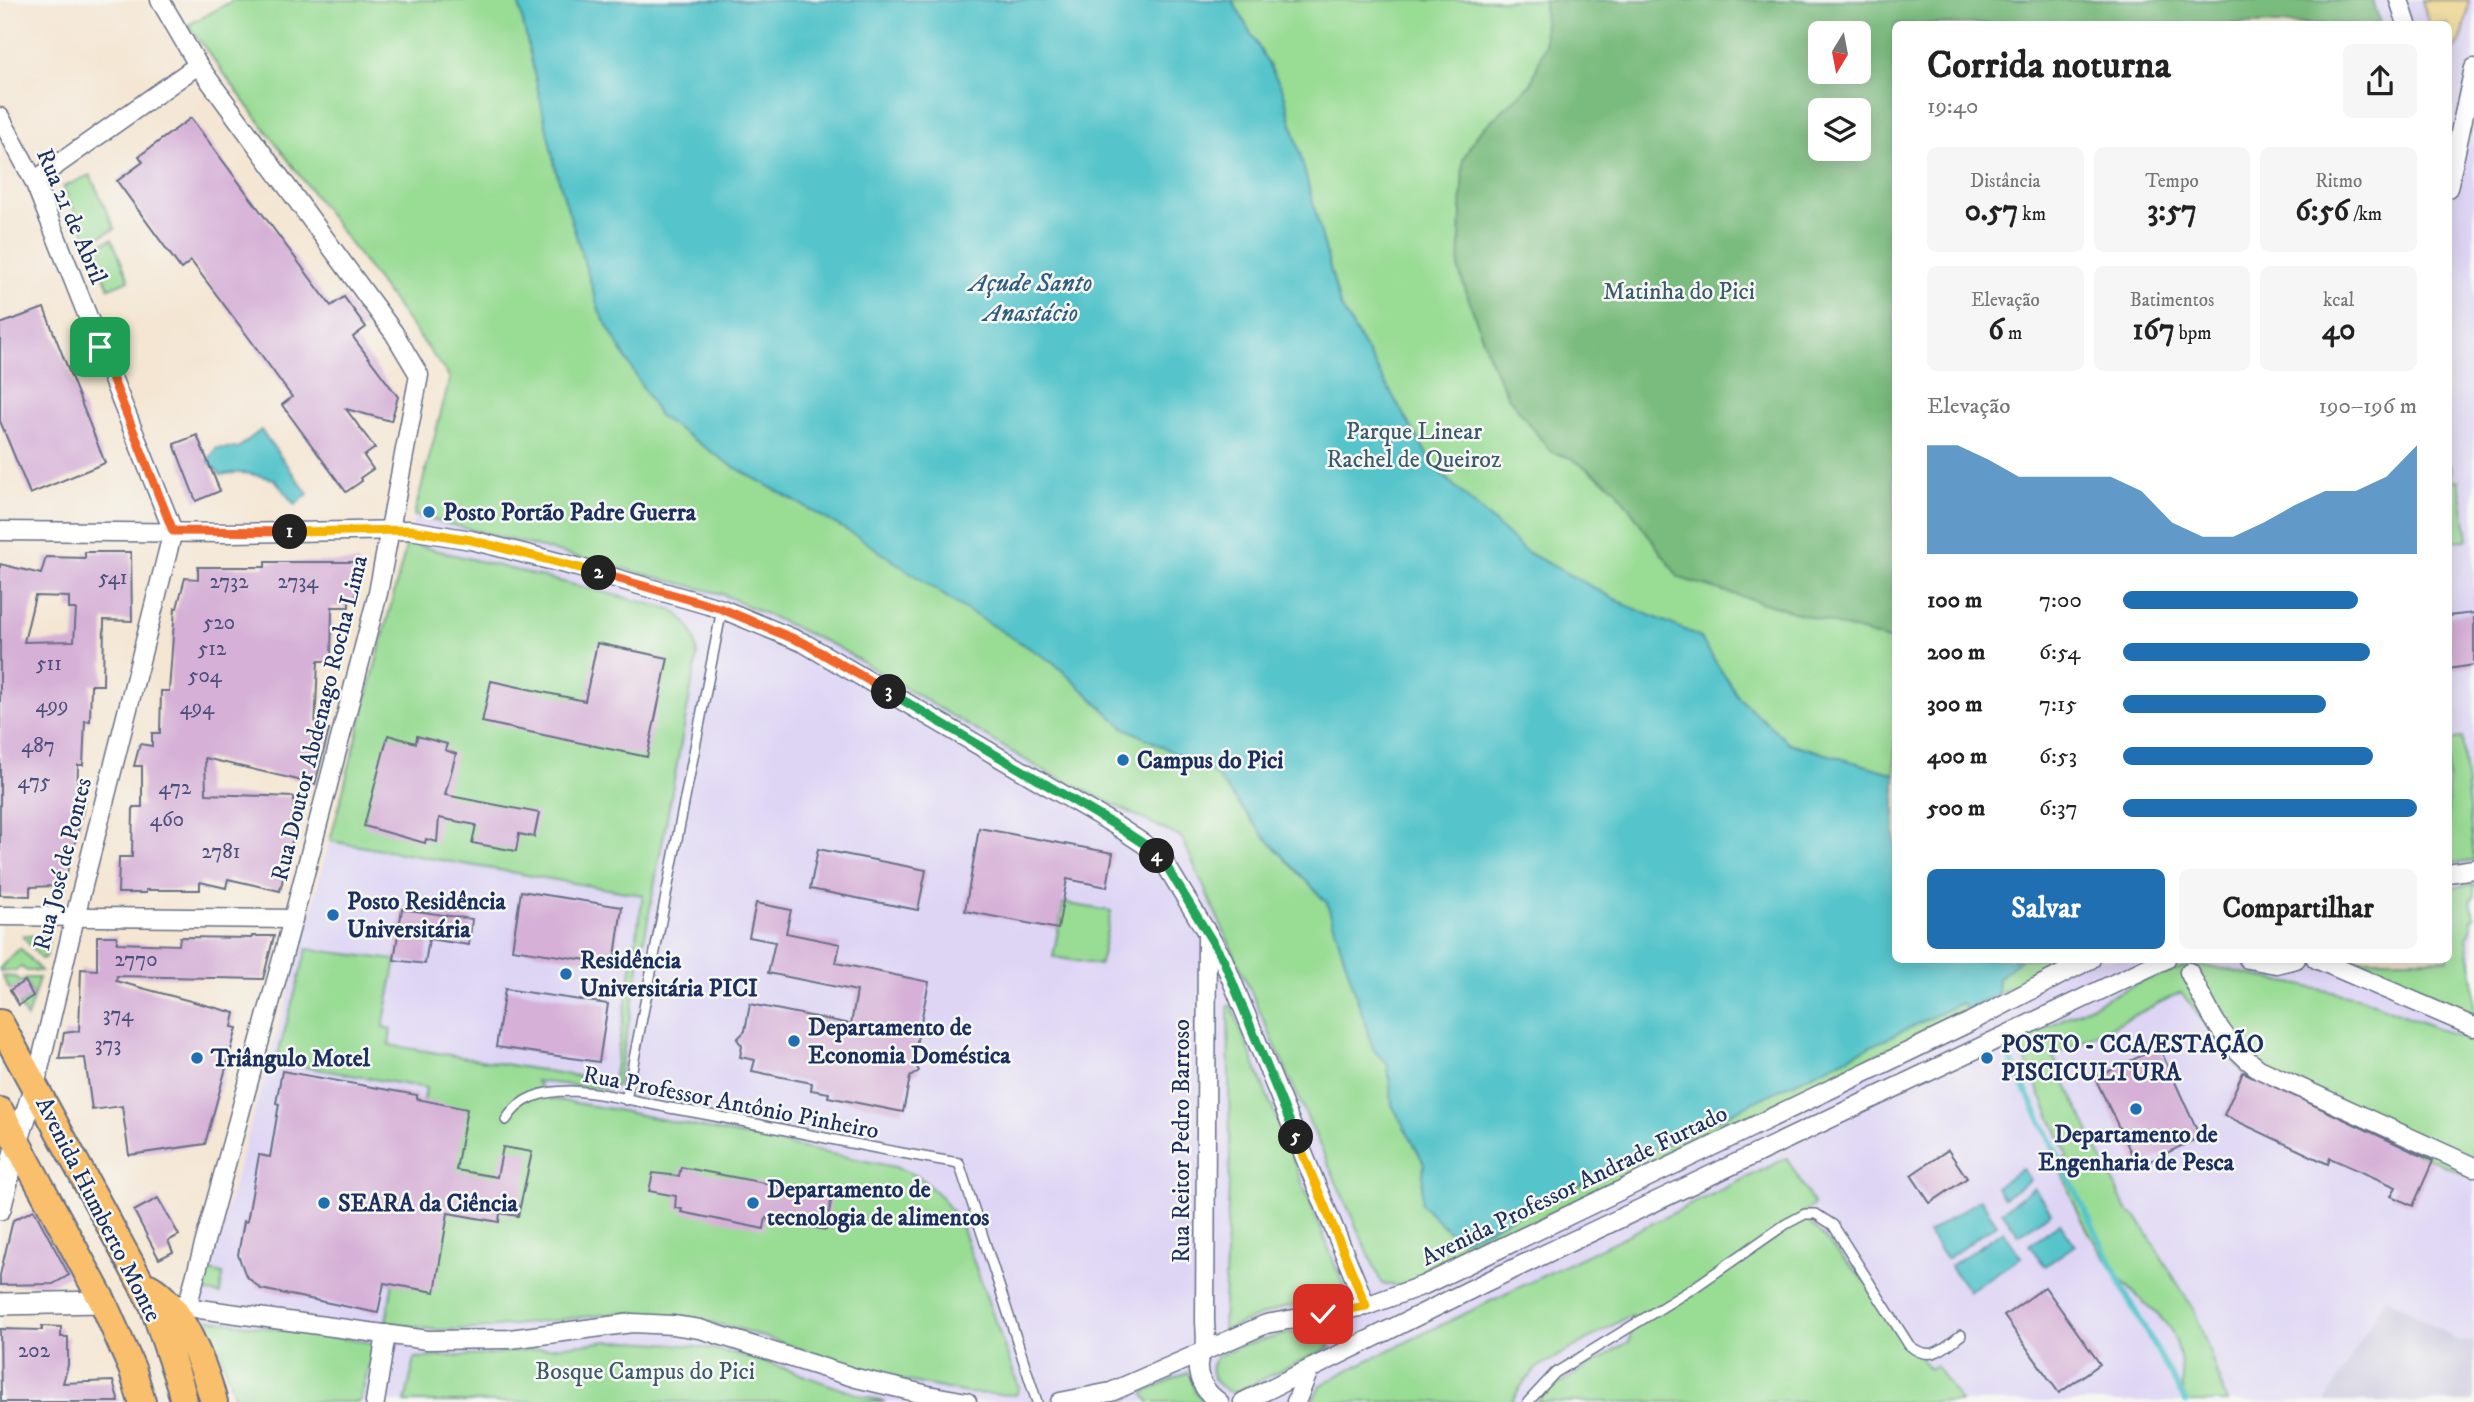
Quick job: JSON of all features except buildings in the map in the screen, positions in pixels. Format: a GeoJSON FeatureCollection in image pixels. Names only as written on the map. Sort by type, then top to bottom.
{"type":"FeatureCollection","features":[{"type":"Feature","properties":{"kind":"main road","name":"Avenida Humberto Monte"},"geometry":{"type":"LineString","coordinates":[[0,1023],[153,1305],[184,1402]]}},
{"type":"Feature","properties":{"kind":"main road","name":"Avenida Humberto Monte"},"geometry":{"type":"LineString","coordinates":[[0,1111],[103,1302],[133,1371],[142,1402]]}},
{"type":"Feature","properties":{"kind":"main road"},"geometry":{"type":"LineString","coordinates":[[141,1283],[159,1292],[178,1310],[214,1402]]}},
{"type":"Feature","properties":{"kind":"main road"},"geometry":{"type":"LineString","coordinates":[[133,1371],[135,1402]]}},
{"type":"Feature","properties":{"kind":"street","name":"Rua Doutor Abdenago Rocha Lima"},"geometry":{"type":"LineString","coordinates":[[160,0],[198,65],[394,333],[419,375],[378,593],[293,919],[178,1310]]}},
{"type":"Feature","properties":{"kind":"street"},"geometry":{"type":"LineString","coordinates":[[2399,0],[2406,21]]}},
{"type":"Feature","properties":{"kind":"street"},"geometry":{"type":"LineString","coordinates":[[34,181],[198,65]]}},
{"type":"Feature","properties":{"kind":"street"},"geometry":{"type":"LineString","coordinates":[[2452,170],[2474,68]]}},
{"type":"Feature","properties":{"kind":"street","name":"Rua 21 de Abril"},"geometry":{"type":"LineString","coordinates":[[0,117],[34,181],[173,531]]}},
{"type":"Feature","properties":{"kind":"street"},"geometry":{"type":"LineString","coordinates":[[0,530],[410,530],[471,540],[577,567],[722,609],[804,643],[1144,844],[1164,862],[1223,959],[1366,1306]]}},
{"type":"Feature","properties":{"kind":"street","name":"Rua José de Pontes"},"geometry":{"type":"LineString","coordinates":[[0,1209],[35,1086],[173,531]]}},
{"type":"Feature","properties":{"kind":"street"},"geometry":{"type":"LineString","coordinates":[[2452,872],[2474,869]]}},
{"type":"Feature","properties":{"kind":"street"},"geometry":{"type":"LineString","coordinates":[[0,916],[293,919]]}},
{"type":"Feature","properties":{"kind":"street","name":"Rua Reitor Pedro Barroso"},"geometry":{"type":"LineString","coordinates":[[1207,933],[1205,1350],[1199,1359],[1198,1372],[1203,1387],[1219,1402]]}},
{"type":"Feature","properties":{"kind":"street","name":"Avenida Professor Andrade Furtado"},"geometry":{"type":"LineString","coordinates":[[1060,1402],[1111,1392],[1266,1324],[1366,1306],[1424,1285],[2004,1005],[2083,963]]}},
{"type":"Feature","properties":{"kind":"street","name":"Avenida Professor Andrade Furtado"},"geometry":{"type":"LineString","coordinates":[[1243,1402],[1484,1283],[2157,963]]}},
{"type":"Feature","properties":{"kind":"street"},"geometry":{"type":"LineString","coordinates":[[2325,963],[2474,1027]]}},
{"type":"Feature","properties":{"kind":"street"},"geometry":{"type":"LineString","coordinates":[[2189,972],[2225,1039],[2259,1069],[2474,1167]]}},
{"type":"Feature","properties":{"kind":"street"},"geometry":{"type":"LineString","coordinates":[[0,1304],[103,1302]]}},
{"type":"Feature","properties":{"kind":"street"},"geometry":{"type":"LineString","coordinates":[[178,1310],[428,1340],[510,1339],[632,1323],[673,1325],[700,1329],[856,1378],[967,1402]]}},
{"type":"Feature","properties":{"kind":"street"},"geometry":{"type":"LineString","coordinates":[[375,1402],[387,1334]]}},
{"type":"Feature","properties":{"kind":"street"},"geometry":{"type":"LineString","coordinates":[[1296,1402],[1309,1370]]}},
{"type":"Feature","properties":{"kind":"street"},"geometry":{"type":"LineString","coordinates":[[1111,1392],[1132,1402]]}},
{"type":"Feature","properties":{"kind":"lane"},"geometry":{"type":"LineString","coordinates":[[626,1100],[722,609]]}},
{"type":"Feature","properties":{"kind":"lane","name":"Rua Professor Antônio Pinheiro"},"geometry":{"type":"LineString","coordinates":[[506,1120],[513,1108],[526,1099],[571,1091],[959,1163],[1037,1402]]}},
{"type":"Feature","properties":{"kind":"lane"},"geometry":{"type":"LineString","coordinates":[[1528,1402],[1555,1373],[1692,1289],[1786,1224],[1805,1214],[1823,1217],[1833,1225],[1915,1351],[1924,1355],[1934,1353],[1961,1335]]}},
{"type":"Feature","properties":{"kind":"shaded area","name":"Campus do Pici"},"geometry":{"type":"Polygon","coordinates":[[[231,0],[2474,0],[2474,1402],[236,1402],[220,1351],[196,1324],[198,1308],[303,943],[450,378],[188,25],[231,0]]]}},
{"type":"Feature","properties":{"kind":"shaded area"},"geometry":{"type":"Polygon","coordinates":[[[2386,1297],[2457,1340],[2474,1342],[2474,1402],[2325,1402],[2386,1297]]]}},
{"type":"Feature","properties":{"kind":"green space","name":"Parque Linear Rachel de Queiroz"},"geometry":{"type":"Polygon","coordinates":[[[231,0],[1721,0],[1760,83],[1808,137],[1808,161],[1829,161],[1892,232],[1892,963],[2059,963],[2055,968],[1997,994],[1745,1121],[1399,1286],[1382,1284],[1182,838],[1039,768],[837,647],[722,594],[414,515],[450,378],[188,25],[231,0]]]}},
{"type":"Feature","properties":{"kind":"green space","name":"Matinha do Pici"},"geometry":{"type":"Polygon","coordinates":[[[1544,0],[2373,0],[2379,21],[1892,21],[1892,641],[1679,578],[1615,488],[1571,458],[1551,452],[1507,395],[1489,357],[1459,271],[1463,159],[1478,133],[1531,84],[1545,44],[1544,0]]]}},
{"type":"Feature","properties":{"kind":"green space"},"geometry":{"type":"Polygon","coordinates":[[[90,175],[115,229],[89,241],[63,187],[90,175]]]}},
{"type":"Feature","properties":{"kind":"green space"},"geometry":{"type":"Polygon","coordinates":[[[112,239],[129,280],[109,288],[92,247],[112,239]]]}},
{"type":"Feature","properties":{"kind":"green space"},"geometry":{"type":"Polygon","coordinates":[[[2452,472],[2453,481],[2459,480],[2468,540],[2452,541],[2452,472]]]}},
{"type":"Feature","properties":{"kind":"green space"},"geometry":{"type":"Polygon","coordinates":[[[407,543],[670,609],[691,629],[695,642],[697,657],[617,1085],[612,1090],[536,1081],[550,1099],[895,1167],[920,1177],[943,1199],[960,1223],[1019,1388],[1016,1395],[967,1393],[892,1378],[736,1328],[685,1317],[619,1313],[477,1329],[436,1330],[386,1322],[426,1088],[276,1062],[307,949],[396,960],[383,1027],[391,1029],[389,1045],[613,1082],[643,895],[330,841],[407,543]]]}},
{"type":"Feature","properties":{"kind":"green space"},"geometry":{"type":"Polygon","coordinates":[[[2462,738],[2474,860],[2452,863],[2452,739],[2462,738]]]}},
{"type":"Feature","properties":{"kind":"green space"},"geometry":{"type":"Polygon","coordinates":[[[2474,884],[2474,898],[2471,899],[2474,918],[2471,919],[2472,927],[2467,938],[2474,981],[2474,1018],[2356,963],[2452,963],[2452,887],[2474,884]]]}},
{"type":"Feature","properties":{"kind":"green space"},"geometry":{"type":"Polygon","coordinates":[[[1063,903],[1111,911],[1100,965],[1053,957],[1063,903]]]}},
{"type":"Feature","properties":{"kind":"green space"},"geometry":{"type":"Polygon","coordinates":[[[23,936],[49,936],[46,957],[41,959],[23,936]]]}},
{"type":"Feature","properties":{"kind":"green space"},"geometry":{"type":"Polygon","coordinates":[[[20,948],[41,971],[27,971],[21,967],[0,971],[20,948]]]}},
{"type":"Feature","properties":{"kind":"green space"},"geometry":{"type":"Polygon","coordinates":[[[2189,966],[2214,967],[2361,998],[2474,1043],[2474,1179],[2241,1071],[2181,992],[2053,1056],[2127,1211],[2137,1217],[2195,1312],[2227,1402],[2184,1402],[2181,1365],[2174,1337],[2162,1319],[2108,1263],[2088,1231],[2059,1162],[2068,1156],[2017,1041],[2145,980],[2189,966]]]}},
{"type":"Feature","properties":{"kind":"green space"},"geometry":{"type":"Polygon","coordinates":[[[2,976],[15,977],[21,981],[26,978],[39,978],[27,1018],[19,1005],[33,996],[26,982],[10,990],[2,976]]]}},
{"type":"Feature","properties":{"kind":"green space"},"geometry":{"type":"Polygon","coordinates":[[[1231,1005],[1344,1287],[1345,1297],[1338,1303],[1284,1307],[1223,1330],[1230,1157],[1228,1006],[1231,1005]]]}},
{"type":"Feature","properties":{"kind":"green space"},"geometry":{"type":"Polygon","coordinates":[[[1787,1158],[1814,1205],[1801,1214],[1866,1282],[1929,1369],[1935,1365],[1961,1402],[1538,1402],[1543,1394],[1630,1341],[1631,1315],[1537,1368],[1511,1402],[1312,1402],[1320,1386],[1342,1373],[1787,1158]]]}},
{"type":"Feature","properties":{"kind":"green space"},"geometry":{"type":"Polygon","coordinates":[[[206,1270],[223,1274],[220,1294],[201,1291],[206,1270]]]}},
{"type":"Feature","properties":{"kind":"green space"},"geometry":{"type":"Polygon","coordinates":[[[198,1318],[367,1342],[373,1347],[360,1402],[236,1402],[220,1351],[198,1324],[198,1318]]]}},
{"type":"Feature","properties":{"kind":"green space"},"geometry":{"type":"Polygon","coordinates":[[[1317,1327],[1330,1347],[1234,1393],[1222,1388],[1214,1379],[1212,1368],[1218,1356],[1246,1344],[1317,1327]]]}},
{"type":"Feature","properties":{"kind":"green space","name":"Bosque Campus do Pici"},"geometry":{"type":"Polygon","coordinates":[[[609,1341],[717,1350],[769,1363],[885,1402],[405,1402],[415,1358],[485,1355],[609,1341]]]}},
{"type":"Feature","properties":{"kind":"green space"},"geometry":{"type":"Polygon","coordinates":[[[1188,1372],[1195,1392],[1207,1402],[1149,1402],[1143,1393],[1188,1372]]]}},
{"type":"Feature","properties":{"kind":"sand"},"geometry":{"type":"Polygon","coordinates":[[[2422,0],[2469,0],[2466,23],[2454,51],[2452,52],[2452,21],[2428,21],[2422,0]]]}},
{"type":"Feature","properties":{"kind":"water","name":"Açude Santo Anastácio"},"geometry":{"type":"Polygon","coordinates":[[[518,0],[1232,0],[1283,90],[1340,305],[1435,468],[1525,551],[1626,605],[1699,636],[1739,698],[1789,743],[1892,773],[1892,963],[2016,963],[1998,978],[1997,995],[1968,1009],[1961,1003],[1465,1240],[1457,1239],[1421,1204],[1424,1163],[1392,1105],[1388,1065],[1373,1049],[1327,903],[1265,837],[1214,773],[1123,727],[1054,663],[955,603],[860,538],[729,464],[659,416],[600,313],[556,171],[518,0]]]}},
{"type":"Feature","properties":{"kind":"water"},"geometry":{"type":"Polygon","coordinates":[[[261,430],[308,494],[295,505],[274,479],[241,473],[221,475],[208,460],[217,448],[238,448],[261,430]]]}},
{"type":"Feature","properties":{"kind":"water"},"geometry":{"type":"Polygon","coordinates":[[[2022,1169],[2030,1180],[2004,1198],[1996,1187],[2022,1169]]]}},
{"type":"Feature","properties":{"kind":"water"},"geometry":{"type":"Polygon","coordinates":[[[2034,1188],[2051,1212],[2019,1235],[2002,1211],[2034,1188]]]}},
{"type":"Feature","properties":{"kind":"water"},"geometry":{"type":"Polygon","coordinates":[[[1980,1199],[1997,1224],[1946,1259],[1928,1233],[1980,1199]]]}},
{"type":"Feature","properties":{"kind":"water"},"geometry":{"type":"Polygon","coordinates":[[[2060,1223],[2075,1245],[2045,1266],[2029,1245],[2060,1223]]]}},
{"type":"Feature","properties":{"kind":"water"},"geometry":{"type":"Polygon","coordinates":[[[2003,1231],[2021,1257],[1969,1291],[1950,1266],[2003,1231]]]}},
{"type":"Feature","properties":{"kind":"waterway"},"geometry":{"type":"LineString","coordinates":[[2006,1050],[2132,1306],[2186,1402]]}},
{"type":"Feature","properties":{"kind":"place","name":"Posto Portão Padre Guerra"},"geometry":{"type":"Point","coordinates":[429,512]}},
{"type":"Feature","properties":{"kind":"place","name":"Campus do Pici"},"geometry":{"type":"Point","coordinates":[1123,760]}},
{"type":"Feature","properties":{"kind":"place","name":"Posto Residência Universitária"},"geometry":{"type":"Point","coordinates":[333,915]}},
{"type":"Feature","properties":{"kind":"place","name":"Residência Universitária PICI"},"geometry":{"type":"Point","coordinates":[566,974]}},
{"type":"Feature","properties":{"kind":"place","name":"Departamento de Economia Doméstica"},"geometry":{"type":"Point","coordinates":[794,1041]}},
{"type":"Feature","properties":{"kind":"place","name":"Triângulo Motel"},"geometry":{"type":"Point","coordinates":[197,1058]}},
{"type":"Feature","properties":{"kind":"place","name":"POSTO - CCA/ESTAÇÃO PISCICULTURA"},"geometry":{"type":"Point","coordinates":[1987,1058]}},
{"type":"Feature","properties":{"kind":"place","name":"Departamento de Engenharia de Pesca"},"geometry":{"type":"Point","coordinates":[2136,1109]}},
{"type":"Feature","properties":{"kind":"place","name":"SEARA da Ciência"},"geometry":{"type":"Point","coordinates":[324,1203]}},
{"type":"Feature","properties":{"kind":"place","name":"Departamento de tecnologia de alimentos"},"geometry":{"type":"Point","coordinates":[753,1203]}},
{"type":"Feature","properties":{"kind":"route"},"geometry":{"type":"LineString","coordinates":[[100,347],[173,531],[228,533],[410,530],[471,540],[722,609],[804,643],[867,678],[1144,844],[1164,862],[1223,959],[1366,1306],[1323,1314]]}}]}
